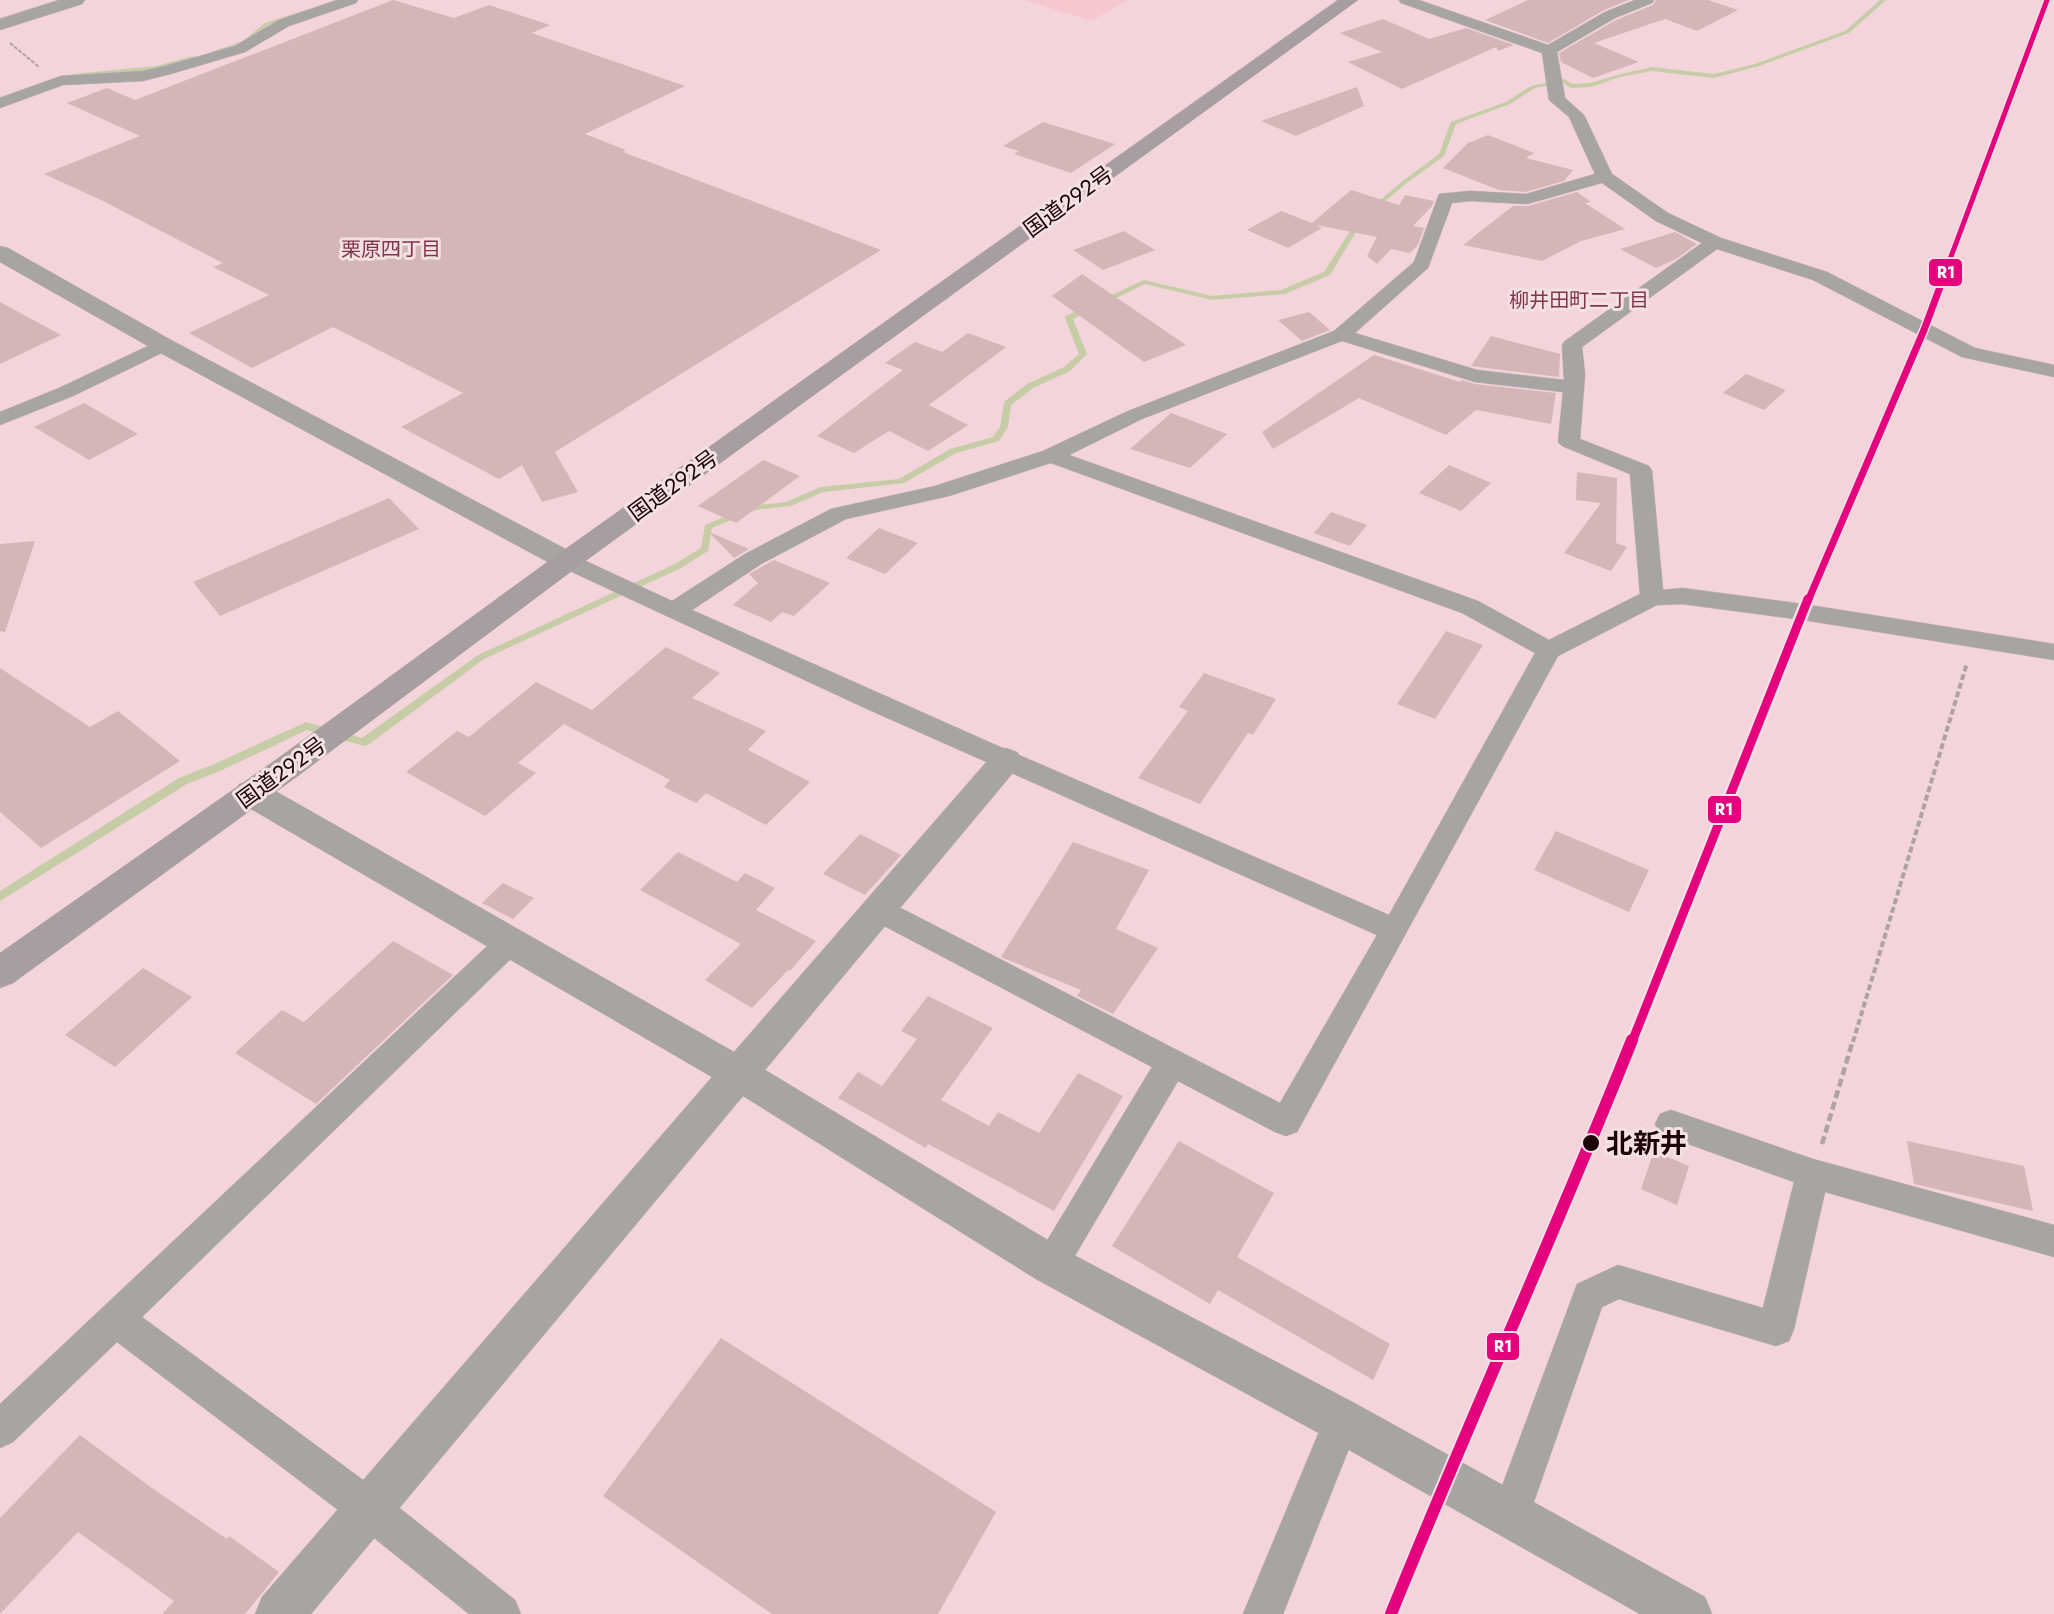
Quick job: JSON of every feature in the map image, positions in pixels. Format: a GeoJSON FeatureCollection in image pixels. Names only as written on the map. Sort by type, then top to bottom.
{"type":"FeatureCollection","features":[{"type":"Feature","properties":{"kind":"highway","name":"国道292号"},"geometry":{"type":"LineString","coordinates":[[0,973],[251,793],[567,561],[1349,0]]}},
{"type":"Feature","properties":{"kind":"street"},"geometry":{"type":"LineString","coordinates":[[0,25],[76,0]]}},
{"type":"Feature","properties":{"kind":"street"},"geometry":{"type":"LineString","coordinates":[[0,103],[58,82],[143,76],[169,70],[240,49],[284,23],[351,0]]}},
{"type":"Feature","properties":{"kind":"street"},"geometry":{"type":"LineString","coordinates":[[1406,0],[1549,50],[1610,15],[1647,0]]}},
{"type":"Feature","properties":{"kind":"street"},"geometry":{"type":"LineString","coordinates":[[1549,50],[1557,100],[1576,116],[1605,177],[1662,217],[1715,242],[1820,276],[1969,353],[2054,371]]}},
{"type":"Feature","properties":{"kind":"street"},"geometry":{"type":"LineString","coordinates":[[673,611],[753,559],[838,514],[941,491],[1051,456],[1135,415],[1341,335],[1422,264],[1445,198],[1470,196],[1527,199],[1605,177]]}},
{"type":"Feature","properties":{"kind":"street"},"geometry":{"type":"LineString","coordinates":[[1652,598],[1641,471],[1569,442],[1574,387],[1572,345],[1715,242]]}},
{"type":"Feature","properties":{"kind":"street"},"geometry":{"type":"LineString","coordinates":[[0,253],[163,345],[567,561],[1006,760],[1395,930]]}},
{"type":"Feature","properties":{"kind":"street"},"geometry":{"type":"LineString","coordinates":[[1341,335],[1475,376],[1574,387]]}},
{"type":"Feature","properties":{"kind":"street"},"geometry":{"type":"LineString","coordinates":[[0,419],[66,392],[163,345]]}},
{"type":"Feature","properties":{"kind":"street"},"geometry":{"type":"LineString","coordinates":[[1051,456],[1470,607],[1549,650]]}},
{"type":"Feature","properties":{"kind":"street"},"geometry":{"type":"LineString","coordinates":[[879,910],[1286,1122],[1549,650],[1652,598],[1682,596],[1803,612],[2054,652]]}},
{"type":"Feature","properties":{"kind":"street"},"geometry":{"type":"LineString","coordinates":[[279,1614],[1006,760]]}},
{"type":"Feature","properties":{"kind":"street"},"geometry":{"type":"LineString","coordinates":[[251,793],[738,1073],[1051,1264],[1342,1421],[1688,1614]]}},
{"type":"Feature","properties":{"kind":"street"},"geometry":{"type":"LineString","coordinates":[[0,1429],[510,942]]}},
{"type":"Feature","properties":{"kind":"street"},"geometry":{"type":"LineString","coordinates":[[1051,1264],[1171,1064]]}},
{"type":"Feature","properties":{"kind":"street"},"geometry":{"type":"LineString","coordinates":[[1671,1124],[1813,1174],[2054,1241]]}},
{"type":"Feature","properties":{"kind":"street"},"geometry":{"type":"LineString","coordinates":[[1510,1516],[1589,1296],[1618,1282],[1776,1329],[1813,1174]]}},
{"type":"Feature","properties":{"kind":"street"},"geometry":{"type":"LineString","coordinates":[[114,1318],[368,1508],[501,1614]]}},
{"type":"Feature","properties":{"kind":"street"},"geometry":{"type":"LineString","coordinates":[[1263,1614],[1342,1421]]}},
{"type":"Feature","properties":{"kind":"path"},"geometry":{"type":"LineString","coordinates":[[8,42],[58,82]]}},
{"type":"Feature","properties":{"kind":"path"},"geometry":{"type":"LineString","coordinates":[[1813,1174],[1974,639]]}},
{"type":"Feature","properties":{"kind":"shaded area"},"geometry":{"type":"Polygon","coordinates":[[[1025,0],[1128,0],[1091,21],[1025,0]]]}},
{"type":"Feature","properties":{"kind":"building"},"geometry":{"type":"Polygon","coordinates":[[[393,0],[454,18],[489,5],[550,25],[532,33],[685,86],[585,134],[626,150],[623,152],[881,250],[555,452],[578,492],[542,502],[522,465],[499,479],[401,427],[463,393],[333,327],[252,368],[189,333],[269,295],[213,267],[223,263],[101,200],[44,174],[140,136],[67,103],[107,88],[135,100],[393,0]]]}},
{"type":"Feature","properties":{"kind":"building"},"geometry":{"type":"Polygon","coordinates":[[[1528,0],[1629,0],[1604,10],[1548,43],[1485,20],[1528,0]]]}},
{"type":"Feature","properties":{"kind":"building"},"geometry":{"type":"Polygon","coordinates":[[[1656,0],[1708,0],[1738,10],[1697,31],[1665,19],[1594,43],[1639,62],[1593,78],[1561,62],[1559,53],[1616,20],[1653,5],[1656,0]]]}},
{"type":"Feature","properties":{"kind":"building"},"geometry":{"type":"Polygon","coordinates":[[[1383,19],[1429,39],[1466,28],[1514,45],[1498,51],[1496,47],[1402,89],[1348,62],[1382,52],[1340,33],[1383,19]]]}},
{"type":"Feature","properties":{"kind":"building"},"geometry":{"type":"Polygon","coordinates":[[[1357,87],[1364,106],[1296,136],[1261,121],[1357,87]]]}},
{"type":"Feature","properties":{"kind":"building"},"geometry":{"type":"Polygon","coordinates":[[[1043,122],[1115,144],[1071,173],[1014,154],[1019,151],[1003,146],[1043,122]]]}},
{"type":"Feature","properties":{"kind":"building"},"geometry":{"type":"Polygon","coordinates":[[[1488,135],[1534,153],[1526,158],[1573,170],[1564,181],[1526,192],[1499,190],[1443,168],[1468,143],[1488,135]]]}},
{"type":"Feature","properties":{"kind":"building"},"geometry":{"type":"Polygon","coordinates":[[[1351,190],[1399,205],[1405,195],[1434,201],[1413,226],[1424,228],[1418,245],[1410,253],[1391,249],[1377,264],[1367,256],[1377,237],[1316,225],[1322,228],[1288,248],[1247,230],[1281,211],[1312,223],[1351,190]]]}},
{"type":"Feature","properties":{"kind":"building"},"geometry":{"type":"Polygon","coordinates":[[[1577,192],[1591,202],[1585,203],[1625,229],[1581,241],[1542,261],[1463,245],[1513,206],[1528,206],[1577,192]]]}},
{"type":"Feature","properties":{"kind":"building"},"geometry":{"type":"Polygon","coordinates":[[[1124,231],[1155,250],[1103,270],[1073,250],[1124,231]]]}},
{"type":"Feature","properties":{"kind":"building"},"geometry":{"type":"Polygon","coordinates":[[[1675,232],[1697,244],[1676,259],[1656,268],[1620,249],[1675,232]]]}},
{"type":"Feature","properties":{"kind":"building"},"geometry":{"type":"Polygon","coordinates":[[[1082,274],[1186,345],[1144,362],[1052,296],[1082,274]]]}},
{"type":"Feature","properties":{"kind":"building"},"geometry":{"type":"Polygon","coordinates":[[[0,302],[61,335],[0,364],[0,302]]]}},
{"type":"Feature","properties":{"kind":"building"},"geometry":{"type":"Polygon","coordinates":[[[1309,312],[1330,330],[1302,341],[1278,320],[1309,312]]]}},
{"type":"Feature","properties":{"kind":"building"},"geometry":{"type":"Polygon","coordinates":[[[968,333],[1006,347],[929,405],[968,425],[928,451],[889,431],[854,453],[817,436],[903,370],[885,363],[915,342],[942,352],[968,333]]]}},
{"type":"Feature","properties":{"kind":"building"},"geometry":{"type":"Polygon","coordinates":[[[1491,336],[1560,354],[1559,377],[1471,366],[1491,336]]]}},
{"type":"Feature","properties":{"kind":"building"},"geometry":{"type":"Polygon","coordinates":[[[1374,355],[1460,382],[1462,380],[1475,384],[1556,393],[1551,424],[1476,410],[1446,435],[1359,398],[1273,449],[1262,432],[1374,355]]]}},
{"type":"Feature","properties":{"kind":"building"},"geometry":{"type":"Polygon","coordinates":[[[1746,374],[1786,390],[1764,410],[1723,393],[1746,374]]]}},
{"type":"Feature","properties":{"kind":"building"},"geometry":{"type":"Polygon","coordinates":[[[84,403],[138,434],[89,460],[34,427],[84,403]]]}},
{"type":"Feature","properties":{"kind":"building"},"geometry":{"type":"Polygon","coordinates":[[[1171,413],[1227,434],[1190,468],[1130,449],[1171,413]]]}},
{"type":"Feature","properties":{"kind":"building"},"geometry":{"type":"Polygon","coordinates":[[[763,460],[800,476],[736,523],[698,506],[763,460]]]}},
{"type":"Feature","properties":{"kind":"building"},"geometry":{"type":"Polygon","coordinates":[[[1449,465],[1491,483],[1461,511],[1419,493],[1449,465]]]}},
{"type":"Feature","properties":{"kind":"building"},"geometry":{"type":"Polygon","coordinates":[[[1577,472],[1617,478],[1616,543],[1627,547],[1611,571],[1564,553],[1601,503],[1576,500],[1577,472]]]}},
{"type":"Feature","properties":{"kind":"building"},"geometry":{"type":"Polygon","coordinates":[[[389,498],[419,529],[220,616],[193,582],[389,498]]]}},
{"type":"Feature","properties":{"kind":"building"},"geometry":{"type":"Polygon","coordinates":[[[1331,512],[1367,525],[1350,546],[1314,533],[1331,512]]]}},
{"type":"Feature","properties":{"kind":"building"},"geometry":{"type":"Polygon","coordinates":[[[879,528],[918,543],[885,574],[846,558],[879,528]]]}},
{"type":"Feature","properties":{"kind":"building"},"geometry":{"type":"Polygon","coordinates":[[[709,532],[749,549],[734,558],[709,532]]]}},
{"type":"Feature","properties":{"kind":"building"},"geometry":{"type":"Polygon","coordinates":[[[35,541],[5,632],[0,631],[0,544],[35,541]]]}},
{"type":"Feature","properties":{"kind":"building"},"geometry":{"type":"Polygon","coordinates":[[[774,560],[830,583],[794,616],[782,612],[771,622],[733,605],[758,583],[749,574],[774,560]]]}},
{"type":"Feature","properties":{"kind":"building"},"geometry":{"type":"Polygon","coordinates":[[[1446,631],[1483,645],[1435,719],[1397,704],[1446,631]]]}},
{"type":"Feature","properties":{"kind":"building"},"geometry":{"type":"Polygon","coordinates":[[[666,647],[720,673],[692,698],[766,731],[748,750],[810,782],[766,825],[706,793],[696,803],[664,787],[670,780],[564,724],[518,763],[536,773],[485,816],[406,772],[457,731],[469,737],[536,682],[592,710],[666,647]]]}},
{"type":"Feature","properties":{"kind":"building"},"geometry":{"type":"Polygon","coordinates":[[[0,668],[90,727],[118,711],[180,761],[41,848],[0,812],[0,668]]]}},
{"type":"Feature","properties":{"kind":"building"},"geometry":{"type":"Polygon","coordinates":[[[1204,673],[1276,699],[1253,735],[1248,733],[1200,804],[1138,778],[1188,711],[1179,707],[1204,673]]]}},
{"type":"Feature","properties":{"kind":"building"},"geometry":{"type":"Polygon","coordinates":[[[1556,831],[1649,870],[1629,912],[1534,870],[1556,831]]]}},
{"type":"Feature","properties":{"kind":"building"},"geometry":{"type":"Polygon","coordinates":[[[860,834],[901,855],[865,895],[823,874],[860,834]]]}},
{"type":"Feature","properties":{"kind":"building"},"geometry":{"type":"Polygon","coordinates":[[[1073,842],[1149,870],[1116,929],[1158,948],[1113,1014],[1077,996],[1081,990],[1001,957],[1073,842]]]}},
{"type":"Feature","properties":{"kind":"building"},"geometry":{"type":"Polygon","coordinates":[[[678,852],[737,882],[745,873],[775,888],[756,910],[816,941],[790,971],[788,970],[752,1008],[705,980],[740,945],[739,943],[640,890],[678,852]]]}},
{"type":"Feature","properties":{"kind":"building"},"geometry":{"type":"Polygon","coordinates":[[[503,883],[534,898],[513,919],[482,903],[503,883]]]}},
{"type":"Feature","properties":{"kind":"building"},"geometry":{"type":"Polygon","coordinates":[[[393,941],[453,975],[316,1104],[235,1053],[282,1010],[304,1022],[393,941]]]}},
{"type":"Feature","properties":{"kind":"building"},"geometry":{"type":"Polygon","coordinates":[[[143,968],[192,997],[115,1067],[65,1035],[143,968]]]}},
{"type":"Feature","properties":{"kind":"building"},"geometry":{"type":"Polygon","coordinates":[[[928,996],[993,1028],[941,1100],[989,1126],[998,1112],[1039,1133],[1078,1073],[1123,1096],[1054,1211],[928,1144],[926,1148],[838,1098],[858,1072],[882,1086],[917,1039],[901,1031],[928,996]]]}},
{"type":"Feature","properties":{"kind":"building"},"geometry":{"type":"Polygon","coordinates":[[[1179,1141],[1274,1193],[1237,1257],[1390,1344],[1373,1380],[1218,1290],[1210,1304],[1112,1246],[1179,1141]]]}},
{"type":"Feature","properties":{"kind":"building"},"geometry":{"type":"Polygon","coordinates":[[[1907,1141],[2024,1166],[2033,1211],[1914,1184],[1907,1141]]]}},
{"type":"Feature","properties":{"kind":"building"},"geometry":{"type":"Polygon","coordinates":[[[1654,1151],[1689,1166],[1677,1205],[1641,1189],[1654,1151]]]}},
{"type":"Feature","properties":{"kind":"building"},"geometry":{"type":"Polygon","coordinates":[[[721,1338],[996,1512],[938,1614],[772,1614],[603,1496],[721,1338]]]}},
{"type":"Feature","properties":{"kind":"building"},"geometry":{"type":"Polygon","coordinates":[[[80,1435],[156,1491],[227,1539],[229,1536],[279,1572],[245,1614],[162,1614],[174,1601],[78,1532],[0,1614],[0,1518],[80,1435]]]}},
{"type":"Feature","properties":{"kind":"waterway"},"geometry":{"type":"LineString","coordinates":[[1373,209],[1402,184],[1442,155],[1453,123],[1508,103],[1533,87],[1564,81],[1571,86],[1591,85],[1652,69],[1714,76],[1757,65],[1847,32],[1883,0]]}},
{"type":"Feature","properties":{"kind":"waterway"},"geometry":{"type":"LineString","coordinates":[[214,52],[245,42],[267,24],[308,11]]}},
{"type":"Feature","properties":{"kind":"waterway"},"geometry":{"type":"LineString","coordinates":[[73,76],[156,68],[194,58]]}},
{"type":"Feature","properties":{"kind":"waterway"},"geometry":{"type":"LineString","coordinates":[[0,99],[55,80]]}},
{"type":"Feature","properties":{"kind":"waterway"},"geometry":{"type":"LineString","coordinates":[[0,897],[183,781],[306,726],[364,742],[481,657],[678,566],[705,549],[708,527],[754,508],[788,504],[821,490],[901,481],[953,451],[996,439],[1004,427],[1007,404],[1030,386],[1067,369],[1083,354],[1069,318],[1144,282],[1212,298],[1282,292],[1327,273],[1359,222]]}},
{"type":"Feature","properties":{"kind":"transit line","name":"R1"},"geometry":{"type":"LineString","coordinates":[[1391,1614],[1445,1480],[1586,1156],[1803,612],[1924,330],[2047,0]]}},
{"type":"Feature","properties":{"kind":"place","name":"北新井"},"geometry":{"type":"Point","coordinates":[1591,1143]}},
{"type":"Feature","properties":{"kind":"district","name":"栗原四丁目"},"geometry":{"type":"Point","coordinates":[391,249]}},
{"type":"Feature","properties":{"kind":"district","name":"柳井田町二丁目"},"geometry":{"type":"Point","coordinates":[1579,300]}}]}
